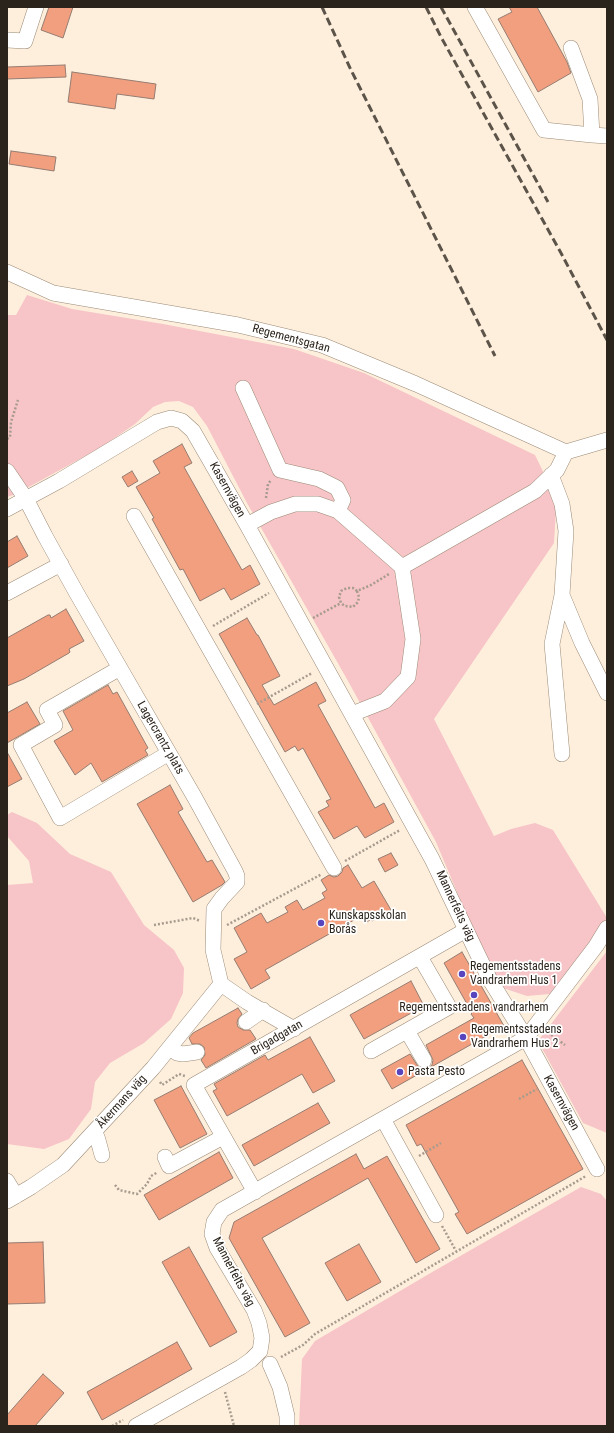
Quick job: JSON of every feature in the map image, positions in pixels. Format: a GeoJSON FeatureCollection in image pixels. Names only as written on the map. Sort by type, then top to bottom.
{"type":"FeatureCollection","features":[{"type":"Feature","properties":{"kind":"street"},"geometry":{"type":"LineString","coordinates":[[7,40],[25,41],[36,7]]}},
{"type":"Feature","properties":{"kind":"street"},"geometry":{"type":"LineString","coordinates":[[475,7],[544,130],[592,136],[607,136]]}},
{"type":"Feature","properties":{"kind":"street"},"geometry":{"type":"LineString","coordinates":[[571,48],[590,99],[592,136]]}},
{"type":"Feature","properties":{"kind":"street","name":"Regementsgatan"},"geometry":{"type":"LineString","coordinates":[[7,272],[53,293],[238,325],[322,345],[416,384],[566,452]]}},
{"type":"Feature","properties":{"kind":"street"},"geometry":{"type":"LineString","coordinates":[[244,388],[280,470],[319,478],[337,488],[343,500],[338,511]]}},
{"type":"Feature","properties":{"kind":"street","name":"Kasernvägen"},"geometry":{"type":"LineString","coordinates":[[7,509],[136,436],[157,422],[171,418],[182,421],[193,431],[247,525],[271,512],[294,504],[318,504],[338,511],[398,569]]}},
{"type":"Feature","properties":{"kind":"street"},"geometry":{"type":"LineString","coordinates":[[352,714],[385,701],[408,677],[413,639],[398,569],[535,491],[557,470],[566,452],[607,440]]}},
{"type":"Feature","properties":{"kind":"street","name":"Lagercrantz plats"},"geometry":{"type":"LineString","coordinates":[[7,471],[26,499],[61,564],[214,832],[237,876],[234,886],[214,909],[213,950],[221,984]]}},
{"type":"Feature","properties":{"kind":"street"},"geometry":{"type":"LineString","coordinates":[[552,475],[562,504],[566,532],[562,595],[552,644],[562,754]]}},
{"type":"Feature","properties":{"kind":"street"},"geometry":{"type":"LineString","coordinates":[[134,516],[334,868]]}},
{"type":"Feature","properties":{"kind":"street","name":"Mannerfelts väg"},"geometry":{"type":"LineString","coordinates":[[131,1422],[222,1378],[251,1360],[260,1351],[262,1338],[259,1323],[254,1310],[217,1248],[212,1234],[214,1222],[222,1210],[526,1038],[490,980],[432,859],[247,525]]}},
{"type":"Feature","properties":{"kind":"street"},"geometry":{"type":"LineString","coordinates":[[7,593],[61,564]]}},
{"type":"Feature","properties":{"kind":"street"},"geometry":{"type":"LineString","coordinates":[[562,595],[582,643],[607,693]]}},
{"type":"Feature","properties":{"kind":"street"},"geometry":{"type":"LineString","coordinates":[[120,668],[47,710],[55,725],[21,745],[60,818],[169,753]]}},
{"type":"Feature","properties":{"kind":"street"},"geometry":{"type":"LineString","coordinates":[[526,1038],[596,946],[607,928]]}},
{"type":"Feature","properties":{"kind":"street","name":"Brigadgatan"},"geometry":{"type":"LineString","coordinates":[[255,1192],[194,1085],[466,930]]}},
{"type":"Feature","properties":{"kind":"street"},"geometry":{"type":"LineString","coordinates":[[371,1051],[449,1007],[420,957]]}},
{"type":"Feature","properties":{"kind":"street"},"geometry":{"type":"LineString","coordinates":[[221,984],[247,1002],[294,1029]]}},
{"type":"Feature","properties":{"kind":"street","name":"Åkermans väg"},"geometry":{"type":"LineString","coordinates":[[11,1199],[63,1165],[95,1132],[170,1047],[200,1007],[221,984]]}},
{"type":"Feature","properties":{"kind":"street"},"geometry":{"type":"LineString","coordinates":[[246,1022],[263,1010]]}},
{"type":"Feature","properties":{"kind":"street"},"geometry":{"type":"LineString","coordinates":[[407,1031],[424,1060]]}},
{"type":"Feature","properties":{"kind":"street","name":"Kasernvägen"},"geometry":{"type":"LineString","coordinates":[[526,1038],[597,1169]]}},
{"type":"Feature","properties":{"kind":"street"},"geometry":{"type":"LineString","coordinates":[[170,1047],[177,1053],[183,1054],[197,1052]]}},
{"type":"Feature","properties":{"kind":"street"},"geometry":{"type":"LineString","coordinates":[[383,1119],[436,1215]]}},
{"type":"Feature","properties":{"kind":"street"},"geometry":{"type":"LineString","coordinates":[[95,1132],[102,1155]]}},
{"type":"Feature","properties":{"kind":"street"},"geometry":{"type":"LineString","coordinates":[[165,1157],[169,1166],[223,1136]]}},
{"type":"Feature","properties":{"kind":"street"},"geometry":{"type":"LineString","coordinates":[[7,1181],[11,1199]]}},
{"type":"Feature","properties":{"kind":"street"},"geometry":{"type":"LineString","coordinates":[[270,1364],[280,1387],[287,1416],[287,1426]]}},
{"type":"Feature","properties":{"kind":"path"},"geometry":{"type":"LineString","coordinates":[[7,439],[10,437],[11,422],[18,400]]}},
{"type":"Feature","properties":{"kind":"path"},"geometry":{"type":"LineString","coordinates":[[265,499],[268,484]]}},
{"type":"Feature","properties":{"kind":"path"},"geometry":{"type":"LineString","coordinates":[[357,591],[371,585],[398,569]]}},
{"type":"Feature","properties":{"kind":"path"},"geometry":{"type":"LineString","coordinates":[[201,633],[281,586]]}},
{"type":"Feature","properties":{"kind":"path"},"geometry":{"type":"LineString","coordinates":[[347,588],[353,588],[357,591],[360,597],[358,602],[353,607],[345,606],[341,602],[339,597],[341,591],[347,588]]}},
{"type":"Feature","properties":{"kind":"path"},"geometry":{"type":"LineString","coordinates":[[302,624],[341,602]]}},
{"type":"Feature","properties":{"kind":"path"},"geometry":{"type":"LineString","coordinates":[[245,711],[325,665]]}},
{"type":"Feature","properties":{"kind":"path"},"geometry":{"type":"LineString","coordinates":[[214,932],[334,868],[412,823]]}},
{"type":"Feature","properties":{"kind":"path"},"geometry":{"type":"LineString","coordinates":[[154,926],[193,918]]}},
{"type":"Feature","properties":{"kind":"path"},"geometry":{"type":"LineString","coordinates":[[537,1023],[565,1045]]}},
{"type":"Feature","properties":{"kind":"path"},"geometry":{"type":"LineString","coordinates":[[519,1099],[534,1091]]}},
{"type":"Feature","properties":{"kind":"path"},"geometry":{"type":"LineString","coordinates":[[427,1151],[441,1143]]}},
{"type":"Feature","properties":{"kind":"path"},"geometry":{"type":"LineString","coordinates":[[270,1364],[303,1345],[315,1334],[597,1169]]}},
{"type":"Feature","properties":{"kind":"path"},"geometry":{"type":"LineString","coordinates":[[115,1185],[119,1190],[137,1194],[147,1184]]}},
{"type":"Feature","properties":{"kind":"path"},"geometry":{"type":"LineString","coordinates":[[436,1215],[456,1251]]}},
{"type":"Feature","properties":{"kind":"path"},"geometry":{"type":"LineString","coordinates":[[222,1378],[234,1426]]}},
{"type":"Feature","properties":{"kind":"path"},"geometry":{"type":"LineString","coordinates":[[112,1426],[131,1422]]}},
{"type":"Feature","properties":{"kind":"shaded area"},"geometry":{"type":"Polygon","coordinates":[[[27,295],[72,309],[163,324],[294,349],[364,373],[535,455],[552,490],[556,510],[554,543],[434,719],[494,836],[511,829],[535,823],[553,830],[607,918],[550,994],[527,996],[503,988],[483,954],[436,842],[348,681],[247,503],[207,426],[193,407],[179,401],[165,402],[153,407],[135,424],[100,448],[16,494],[7,497],[7,315],[16,315],[27,295]]]}},
{"type":"Feature","properties":{"kind":"shaded area"},"geometry":{"type":"Polygon","coordinates":[[[12,812],[37,823],[70,854],[111,872],[144,925],[174,950],[184,968],[183,993],[171,1019],[144,1043],[110,1063],[95,1082],[91,1109],[69,1139],[44,1149],[7,1144],[7,885],[33,883],[29,861],[7,836],[7,815],[12,812]]]}},
{"type":"Feature","properties":{"kind":"shaded area"},"geometry":{"type":"Polygon","coordinates":[[[607,951],[607,1133],[583,1123],[538,1041],[607,951]]]}},
{"type":"Feature","properties":{"kind":"shaded area"},"geometry":{"type":"Polygon","coordinates":[[[581,1187],[601,1194],[607,1201],[607,1426],[299,1426],[302,1359],[315,1341],[581,1187]]]}},
{"type":"Feature","properties":{"kind":"building"},"geometry":{"type":"Polygon","coordinates":[[[49,7],[73,7],[63,38],[41,30],[49,7]]]}},
{"type":"Feature","properties":{"kind":"building"},"geometry":{"type":"Polygon","coordinates":[[[509,7],[537,7],[567,62],[571,73],[538,92],[498,19],[512,12],[509,7]]]}},
{"type":"Feature","properties":{"kind":"building"},"geometry":{"type":"Polygon","coordinates":[[[65,65],[66,77],[7,79],[7,67],[65,65]]]}},
{"type":"Feature","properties":{"kind":"building"},"geometry":{"type":"Polygon","coordinates":[[[72,72],[156,84],[154,99],[117,94],[115,109],[68,102],[72,72]]]}},
{"type":"Feature","properties":{"kind":"building"},"geometry":{"type":"Polygon","coordinates":[[[11,151],[56,157],[54,171],[9,164],[11,151]]]}},
{"type":"Feature","properties":{"kind":"building"},"geometry":{"type":"Polygon","coordinates":[[[182,444],[192,463],[184,467],[242,570],[250,565],[260,584],[231,600],[224,588],[200,601],[183,569],[180,570],[152,519],[154,518],[136,487],[160,473],[153,461],[182,444]]]}},
{"type":"Feature","properties":{"kind":"building"},"geometry":{"type":"Polygon","coordinates":[[[132,471],[138,481],[128,487],[122,477],[132,471]]]}},
{"type":"Feature","properties":{"kind":"building"},"geometry":{"type":"Polygon","coordinates":[[[17,536],[28,556],[7,568],[7,542],[17,536]]]}},
{"type":"Feature","properties":{"kind":"building"},"geometry":{"type":"Polygon","coordinates":[[[66,609],[84,641],[69,649],[69,653],[24,679],[7,686],[7,638],[48,615],[50,615],[51,618],[66,609]]]}},
{"type":"Feature","properties":{"kind":"building"},"geometry":{"type":"Polygon","coordinates":[[[247,618],[280,676],[262,685],[274,705],[316,682],[326,701],[318,705],[375,808],[384,803],[394,822],[365,838],[357,826],[334,839],[318,812],[329,806],[326,801],[331,799],[303,748],[298,751],[295,746],[285,752],[219,634],[247,618]]]}},
{"type":"Feature","properties":{"kind":"building"},"geometry":{"type":"Polygon","coordinates":[[[108,685],[113,694],[117,692],[148,748],[145,750],[148,755],[102,782],[91,763],[75,775],[54,741],[73,730],[63,711],[108,685]]]}},
{"type":"Feature","properties":{"kind":"building"},"geometry":{"type":"Polygon","coordinates":[[[27,702],[40,724],[7,743],[7,713],[27,702]]]}},
{"type":"Feature","properties":{"kind":"building"},"geometry":{"type":"Polygon","coordinates":[[[7,752],[22,779],[7,787],[7,752]]]}},
{"type":"Feature","properties":{"kind":"building"},"geometry":{"type":"Polygon","coordinates":[[[170,785],[183,809],[178,812],[207,862],[212,860],[225,882],[193,902],[137,804],[170,785]]]}},
{"type":"Feature","properties":{"kind":"building"},"geometry":{"type":"Polygon","coordinates":[[[391,853],[398,865],[385,872],[378,859],[391,853]]]}},
{"type":"Feature","properties":{"kind":"building"},"geometry":{"type":"Polygon","coordinates":[[[348,865],[362,888],[374,881],[391,910],[372,921],[371,919],[367,922],[363,915],[265,970],[270,978],[251,989],[234,959],[247,952],[234,928],[261,913],[267,923],[288,912],[285,907],[297,900],[303,910],[325,898],[322,893],[327,890],[321,880],[329,875],[334,877],[338,876],[342,872],[343,868],[348,865]]]}},
{"type":"Feature","properties":{"kind":"building"},"geometry":{"type":"Polygon","coordinates":[[[462,952],[504,1026],[392,1089],[381,1070],[410,1054],[419,1068],[428,1068],[432,1065],[433,1060],[426,1045],[474,1018],[444,963],[462,952]]]}},
{"type":"Feature","properties":{"kind":"building"},"geometry":{"type":"Polygon","coordinates":[[[411,981],[424,1006],[364,1039],[350,1015],[411,981]]]}},
{"type":"Feature","properties":{"kind":"building"},"geometry":{"type":"Polygon","coordinates":[[[238,1008],[242,1014],[238,1019],[238,1027],[243,1030],[250,1030],[256,1039],[206,1068],[201,1060],[205,1055],[204,1047],[200,1044],[192,1044],[189,1038],[193,1033],[238,1008]]]}},
{"type":"Feature","properties":{"kind":"building"},"geometry":{"type":"Polygon","coordinates":[[[310,1037],[335,1081],[313,1093],[302,1074],[227,1116],[213,1091],[217,1089],[214,1084],[265,1055],[268,1060],[310,1037]]]}},
{"type":"Feature","properties":{"kind":"building"},"geometry":{"type":"Polygon","coordinates":[[[522,1060],[583,1169],[467,1234],[455,1214],[459,1212],[421,1144],[417,1146],[406,1125],[522,1060]]]}},
{"type":"Feature","properties":{"kind":"building"},"geometry":{"type":"Polygon","coordinates":[[[181,1086],[207,1134],[180,1148],[154,1100],[181,1086]]]}},
{"type":"Feature","properties":{"kind":"building"},"geometry":{"type":"Polygon","coordinates":[[[318,1103],[330,1123],[254,1166],[242,1145],[318,1103]]]}},
{"type":"Feature","properties":{"kind":"building"},"geometry":{"type":"Polygon","coordinates":[[[219,1152],[233,1178],[159,1220],[144,1195],[219,1152]]]}},
{"type":"Feature","properties":{"kind":"building"},"geometry":{"type":"Polygon","coordinates":[[[356,1154],[364,1169],[387,1156],[440,1249],[416,1263],[368,1178],[262,1238],[310,1323],[285,1337],[229,1238],[234,1222],[356,1154]]]}},
{"type":"Feature","properties":{"kind":"building"},"geometry":{"type":"Polygon","coordinates":[[[43,1242],[45,1303],[7,1304],[7,1243],[43,1242]]]}},
{"type":"Feature","properties":{"kind":"building"},"geometry":{"type":"Polygon","coordinates":[[[359,1244],[381,1282],[347,1301],[325,1263],[359,1244]]]}},
{"type":"Feature","properties":{"kind":"building"},"geometry":{"type":"Polygon","coordinates":[[[189,1247],[237,1332],[210,1347],[162,1262],[189,1247]]]}},
{"type":"Feature","properties":{"kind":"building"},"geometry":{"type":"Polygon","coordinates":[[[177,1342],[192,1369],[102,1420],[87,1392],[177,1342]]]}},
{"type":"Feature","properties":{"kind":"building"},"geometry":{"type":"Polygon","coordinates":[[[43,1374],[64,1393],[35,1426],[7,1426],[7,1415],[43,1374]]]}},
{"type":"Feature","properties":{"kind":"railway"},"geometry":{"type":"LineString","coordinates":[[322,7],[351,70],[495,356]]}},
{"type":"Feature","properties":{"kind":"railway"},"geometry":{"type":"LineString","coordinates":[[426,7],[607,340]]}},
{"type":"Feature","properties":{"kind":"railway"},"geometry":{"type":"LineString","coordinates":[[441,7],[548,202]]}},
{"type":"Feature","properties":{"kind":"place","name":"Kunskapsskolan Borås"},"geometry":{"type":"Point","coordinates":[321,923]}},
{"type":"Feature","properties":{"kind":"place","name":"Regementsstadens Vandrarhem Hus 1"},"geometry":{"type":"Point","coordinates":[462,974]}},
{"type":"Feature","properties":{"kind":"place","name":"Regementsstadens vandrarhem"},"geometry":{"type":"Point","coordinates":[474,995]}},
{"type":"Feature","properties":{"kind":"place","name":"Regementsstadens Vandrarhem Hus 2"},"geometry":{"type":"Point","coordinates":[463,1037]}},
{"type":"Feature","properties":{"kind":"place","name":"Pasta Pesto"},"geometry":{"type":"Point","coordinates":[400,1072]}}]}
